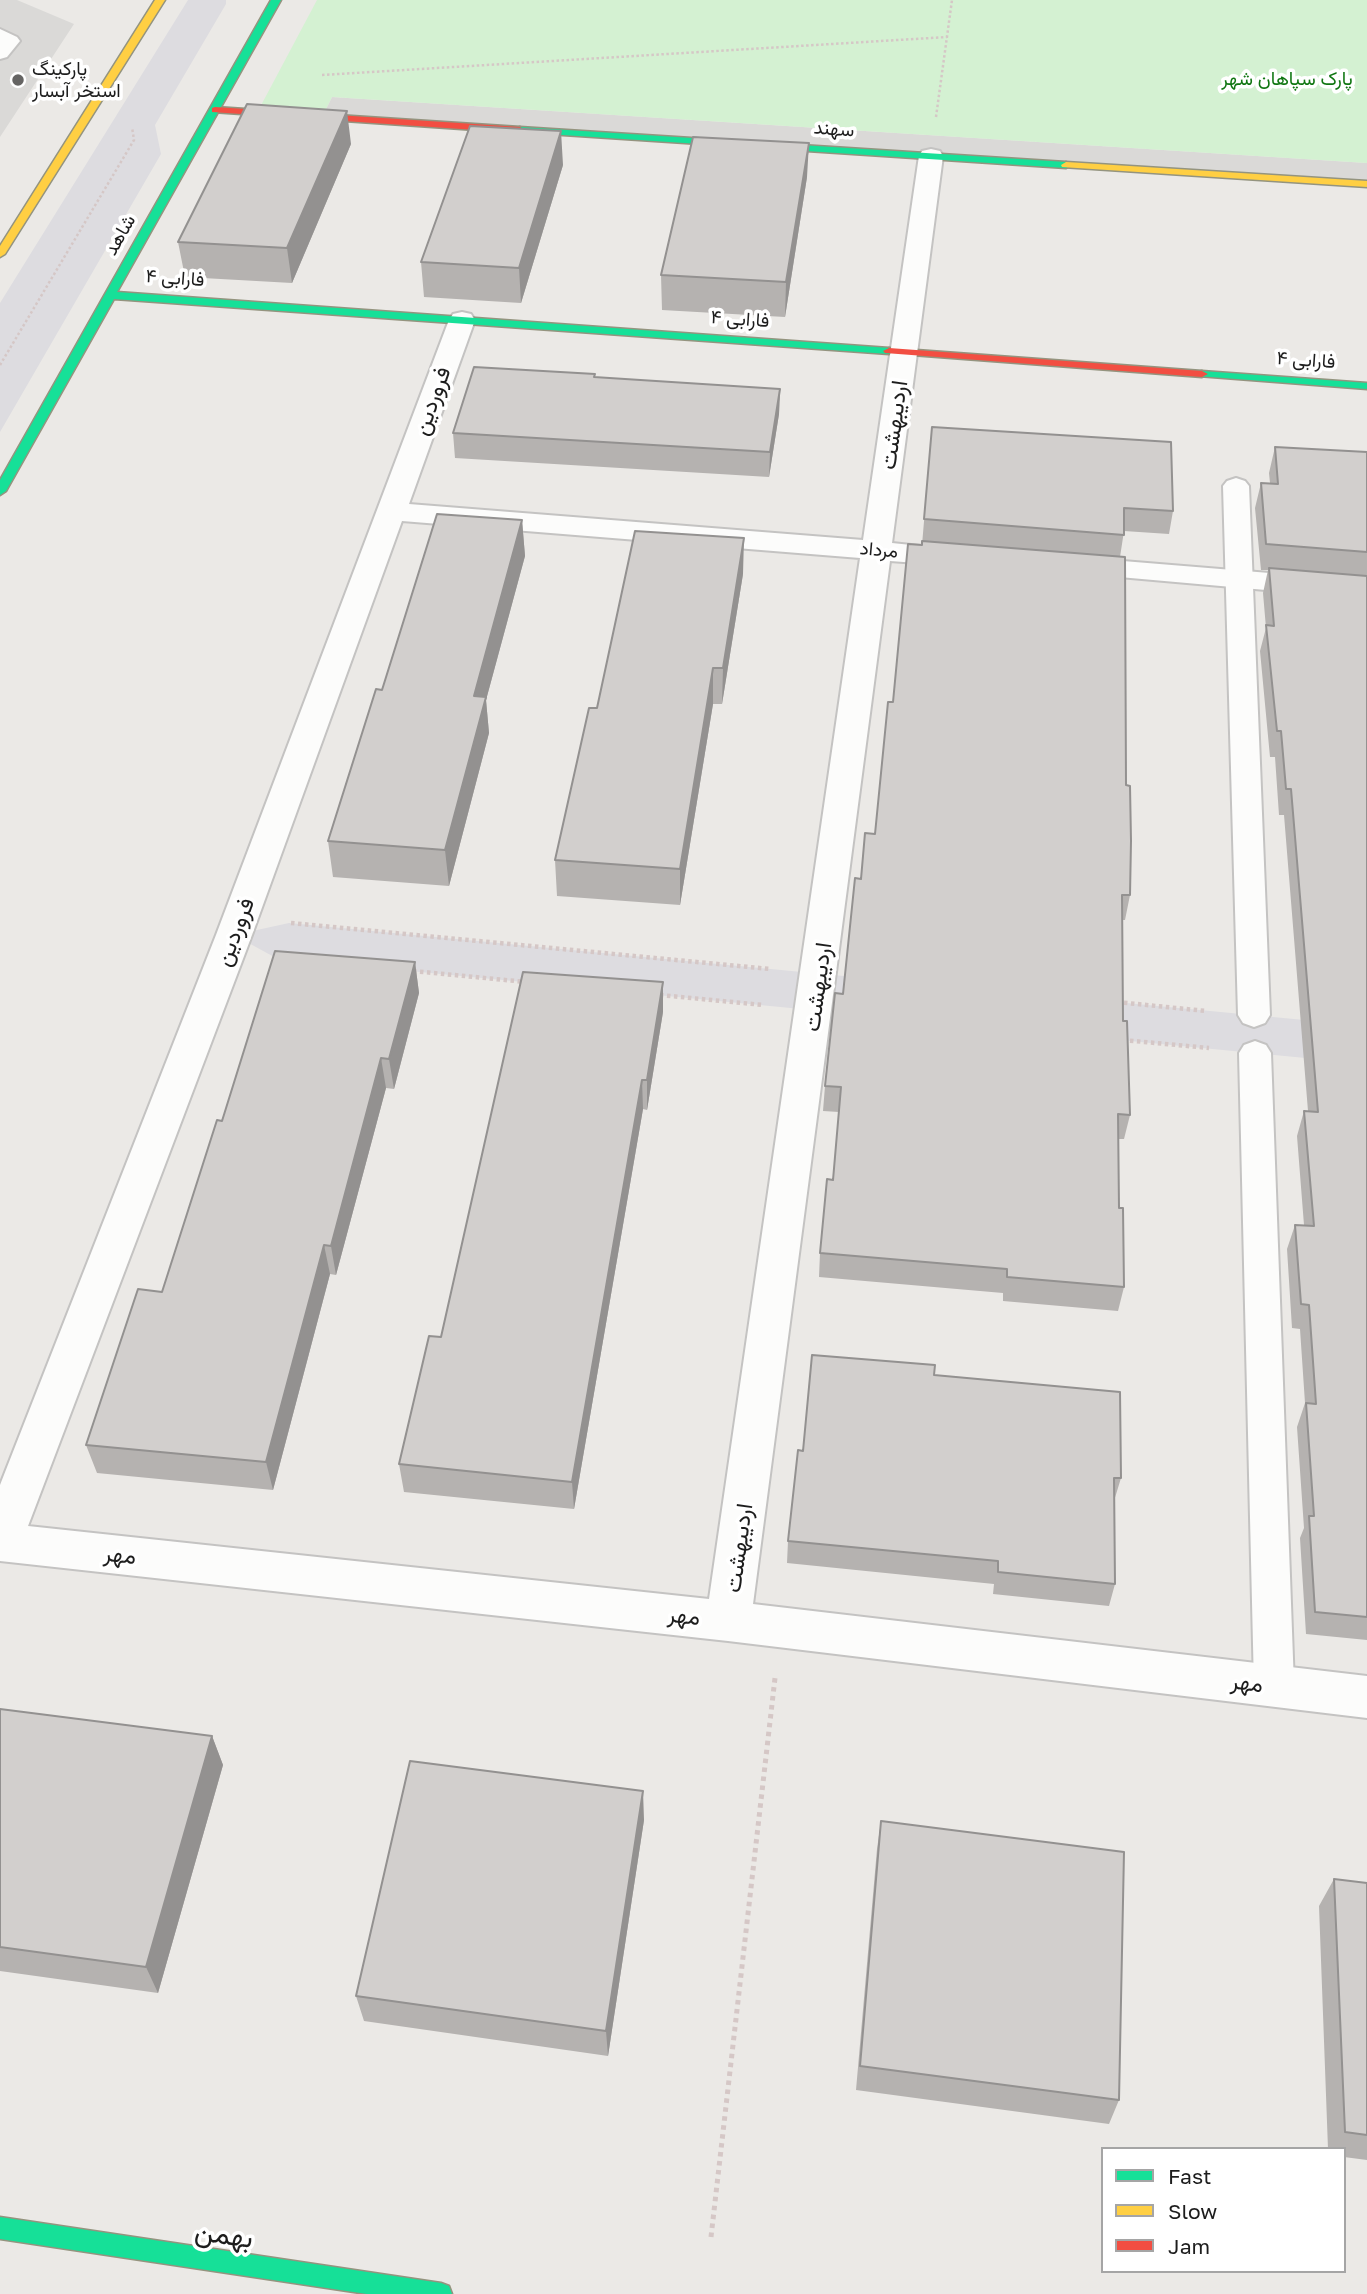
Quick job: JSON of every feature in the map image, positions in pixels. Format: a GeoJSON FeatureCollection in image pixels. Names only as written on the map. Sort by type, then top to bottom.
{"type":"FeatureCollection","features":[{"type":"Feature","properties":{"kind":"street"},"geometry":{"type":"LineString","coordinates":[[0,254],[160,0]]}},
{"type":"Feature","properties":{"kind":"street","name":"شاهد"},"geometry":{"type":"LineString","coordinates":[[0,491],[274,2]]}},
{"type":"Feature","properties":{"kind":"street","name":"سهند"},"geometry":{"type":"LineString","coordinates":[[215,110],[1367,184]]}},
{"type":"Feature","properties":{"kind":"street","name":"اردیبهشت"},"geometry":{"type":"LineString","coordinates":[[728,1621],[931,156]]}},
{"type":"Feature","properties":{"kind":"street","name":"فارابی ۴"},"geometry":{"type":"LineString","coordinates":[[110,295],[1367,386]]}},
{"type":"Feature","properties":{"kind":"street","name":"فروردین"},"geometry":{"type":"LineString","coordinates":[[0,1542],[234,935],[462,320]]}},
{"type":"Feature","properties":{"kind":"street","name":"مرداد"},"geometry":{"type":"LineString","coordinates":[[391,511],[988,559]]}},
{"type":"Feature","properties":{"kind":"street"},"geometry":{"type":"LineString","coordinates":[[1044,564],[1367,590]]}},
{"type":"Feature","properties":{"kind":"street","name":"مهر"},"geometry":{"type":"LineString","coordinates":[[0,1542],[781,1627],[1367,1697]]}},
{"type":"Feature","properties":{"kind":"street","name":"بهمن"},"geometry":{"type":"LineString","coordinates":[[0,2228],[441,2294]]}},
{"type":"Feature","properties":{"kind":"lane"},"geometry":{"type":"LineString","coordinates":[[0,35],[10,41],[0,53]]}},
{"type":"Feature","properties":{"kind":"lane"},"geometry":{"type":"LineString","coordinates":[[1236,486],[1254,1015]]}},
{"type":"Feature","properties":{"kind":"lane"},"geometry":{"type":"LineString","coordinates":[[1255,1053],[1274,1686]]}},
{"type":"Feature","properties":{"kind":"path"},"geometry":{"type":"LineString","coordinates":[[931,156],[952,0]]}},
{"type":"Feature","properties":{"kind":"path"},"geometry":{"type":"LineString","coordinates":[[317,75],[947,37]]}},
{"type":"Feature","properties":{"kind":"path"},"geometry":{"type":"LineString","coordinates":[[0,365],[134,140],[132,126]]}},
{"type":"Feature","properties":{"kind":"path"},"geometry":{"type":"LineString","coordinates":[[711,2237],[781,1627]]}},
{"type":"Feature","properties":{"kind":"shaded area","name":"پارکینگ استخر آبسار"},"geometry":{"type":"Polygon","coordinates":[[[0,0],[17,0],[74,24],[0,137],[0,0]]]}},
{"type":"Feature","properties":{"kind":"shaded area"},"geometry":{"type":"Polygon","coordinates":[[[188,0],[226,0],[226,4],[155,125],[161,154],[0,432],[0,303],[188,0]]]}},
{"type":"Feature","properties":{"kind":"shaded area"},"geometry":{"type":"Polygon","coordinates":[[[332,97],[1367,163],[1367,183],[323,115],[332,97]]]}},
{"type":"Feature","properties":{"kind":"shaded area"},"geometry":{"type":"Polygon","coordinates":[[[289,923],[1367,1026],[1367,1064],[276,958],[234,935],[289,923]]]}},
{"type":"Feature","properties":{"kind":"green space","name":"پارک سپاهان شهر"},"geometry":{"type":"Polygon","coordinates":[[[317,0],[1367,0],[1367,163],[332,97],[323,115],[258,111],[317,0]]]}},
{"type":"Feature","properties":{"kind":"building"},"geometry":{"type":"Polygon","coordinates":[[[247,104],[347,111],[287,248],[178,242],[247,104]]]}},
{"type":"Feature","properties":{"kind":"building"},"geometry":{"type":"Polygon","coordinates":[[[470,126],[561,131],[519,268],[421,262],[470,126]]]}},
{"type":"Feature","properties":{"kind":"building"},"geometry":{"type":"Polygon","coordinates":[[[693,137],[809,143],[786,282],[661,275],[693,137]]]}},
{"type":"Feature","properties":{"kind":"building"},"geometry":{"type":"Polygon","coordinates":[[[474,367],[780,389],[770,452],[453,433],[474,367]]]}},
{"type":"Feature","properties":{"kind":"building"},"geometry":{"type":"Polygon","coordinates":[[[932,427],[1171,442],[1173,511],[1124,508],[1124,535],[924,519],[932,427]]]}},
{"type":"Feature","properties":{"kind":"building"},"geometry":{"type":"Polygon","coordinates":[[[1275,447],[1367,452],[1367,552],[1266,544],[1261,483],[1278,484],[1275,447]]]}},
{"type":"Feature","properties":{"kind":"building"},"geometry":{"type":"Polygon","coordinates":[[[437,514],[522,520],[474,696],[486,697],[445,850],[328,841],[376,689],[382,690],[437,514]]]}},
{"type":"Feature","properties":{"kind":"building"},"geometry":{"type":"Polygon","coordinates":[[[635,531],[744,538],[723,668],[713,668],[680,869],[555,860],[589,708],[597,708],[635,531]]]}},
{"type":"Feature","properties":{"kind":"building"},"geometry":{"type":"Polygon","coordinates":[[[922,541],[1125,557],[1126,785],[1130,786],[1131,841],[1130,895],[1122,895],[1123,1021],[1127,1021],[1130,1115],[1118,1114],[1119,1208],[1123,1208],[1124,1287],[1007,1277],[1007,1269],[820,1253],[827,1179],[833,1180],[841,1087],[825,1086],[835,993],[843,994],[855,878],[861,879],[865,833],[875,834],[888,702],[893,702],[908,544],[922,545],[922,541]]]}},
{"type":"Feature","properties":{"kind":"building"},"geometry":{"type":"Polygon","coordinates":[[[1269,568],[1367,576],[1367,1617],[1315,1612],[1309,1516],[1314,1516],[1306,1403],[1316,1404],[1309,1305],[1301,1304],[1295,1225],[1314,1226],[1304,1111],[1318,1112],[1291,789],[1286,789],[1281,731],[1277,731],[1266,625],[1274,626],[1269,568]]]}},
{"type":"Feature","properties":{"kind":"building"},"geometry":{"type":"Polygon","coordinates":[[[275,951],[415,962],[389,1059],[381,1058],[331,1246],[324,1245],[266,1462],[86,1445],[138,1289],[162,1292],[217,1120],[222,1121],[275,951]]]}},
{"type":"Feature","properties":{"kind":"building"},"geometry":{"type":"Polygon","coordinates":[[[523,972],[663,982],[647,1080],[642,1080],[572,1482],[399,1464],[429,1336],[441,1337],[523,972]]]}},
{"type":"Feature","properties":{"kind":"building"},"geometry":{"type":"Polygon","coordinates":[[[812,1355],[935,1365],[934,1375],[1120,1392],[1121,1478],[1114,1478],[1115,1584],[998,1572],[998,1561],[788,1541],[798,1450],[803,1451],[812,1355]]]}},
{"type":"Feature","properties":{"kind":"building"},"geometry":{"type":"Polygon","coordinates":[[[0,1709],[212,1736],[146,1967],[0,1947],[0,1709]]]}},
{"type":"Feature","properties":{"kind":"building"},"geometry":{"type":"Polygon","coordinates":[[[410,1761],[643,1791],[606,2031],[356,1996],[410,1761]]]}},
{"type":"Feature","properties":{"kind":"building"},"geometry":{"type":"Polygon","coordinates":[[[881,1821],[1124,1852],[1119,2100],[860,2066],[881,1821]]]}},
{"type":"Feature","properties":{"kind":"building"},"geometry":{"type":"Polygon","coordinates":[[[1334,1879],[1367,1883],[1367,2135],[1345,2132],[1334,1879]]]}},
{"type":"Feature","properties":{"kind":"traffic: fast"},"geometry":{"type":"LineString","coordinates":[[0,491],[276,0]]}},
{"type":"Feature","properties":{"kind":"traffic: fast"},"geometry":{"type":"LineString","coordinates":[[520,130],[1066,165]]}},
{"type":"Feature","properties":{"kind":"traffic: fast"},"geometry":{"type":"LineString","coordinates":[[110,295],[889,351]]}},
{"type":"Feature","properties":{"kind":"traffic: fast"},"geometry":{"type":"LineString","coordinates":[[1202,374],[1367,386]]}},
{"type":"Feature","properties":{"kind":"traffic: fast"},"geometry":{"type":"LineString","coordinates":[[0,2228],[441,2294]]}},
{"type":"Feature","properties":{"kind":"traffic: slow"},"geometry":{"type":"LineString","coordinates":[[0,254],[160,0]]}},
{"type":"Feature","properties":{"kind":"traffic: slow"},"geometry":{"type":"LineString","coordinates":[[1066,165],[1367,184]]}},
{"type":"Feature","properties":{"kind":"traffic: jam"},"geometry":{"type":"LineString","coordinates":[[215,110],[520,130]]}},
{"type":"Feature","properties":{"kind":"traffic: jam"},"geometry":{"type":"LineString","coordinates":[[889,351],[1202,374]]}},
{"type":"Feature","properties":{"kind":"place","name":"پارکینگ استخر آبسار"},"geometry":{"type":"Point","coordinates":[18,80]}}]}
